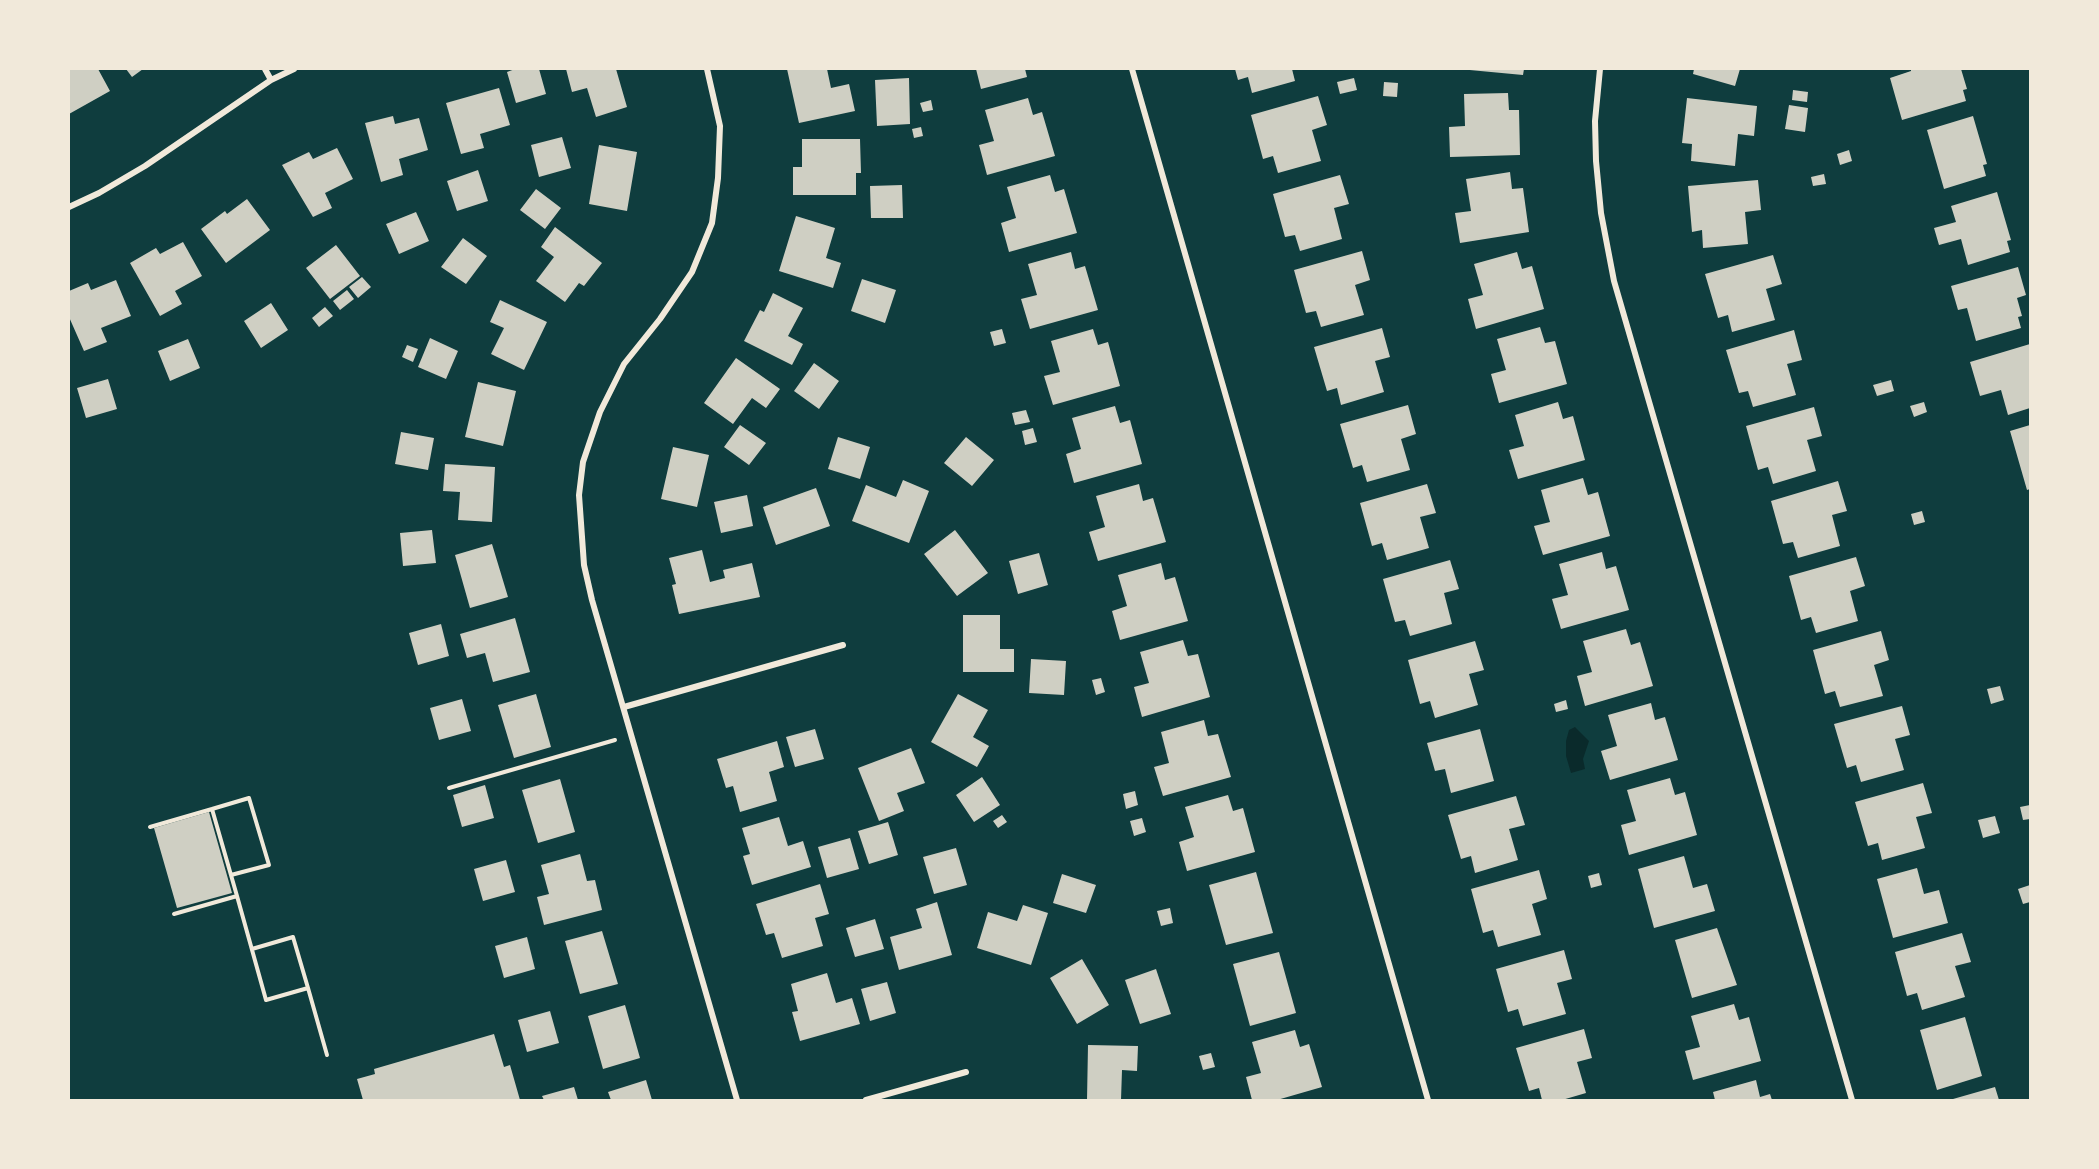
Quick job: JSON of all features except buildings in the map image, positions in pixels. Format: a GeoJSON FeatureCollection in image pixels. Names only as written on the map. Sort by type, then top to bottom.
{"type":"FeatureCollection","features":[{"type":"Feature","properties":{"kind":"street"},"geometry":{"type":"LineString","coordinates":[[265,69],[271,80]]}},
{"type":"Feature","properties":{"kind":"street"},"geometry":{"type":"LineString","coordinates":[[69,207],[99,193],[145,166],[271,80],[294,69]]}},
{"type":"Feature","properties":{"kind":"street"},"geometry":{"type":"LineString","coordinates":[[707,69],[720,126],[718,178],[712,223],[692,272],[660,319],[624,364],[600,412],[583,462],[579,495],[584,565],[737,1100]]}},
{"type":"Feature","properties":{"kind":"street"},"geometry":{"type":"LineString","coordinates":[[1132,69],[1428,1100]]}},
{"type":"Feature","properties":{"kind":"street"},"geometry":{"type":"LineString","coordinates":[[1600,69],[1595,121],[1596,161],[1601,213],[1614,281],[1852,1100]]}},
{"type":"Feature","properties":{"kind":"street"},"geometry":{"type":"LineString","coordinates":[[624,707],[843,645]]}},
{"type":"Feature","properties":{"kind":"street"},"geometry":{"type":"LineString","coordinates":[[866,1100],[966,1072]]}},
{"type":"Feature","properties":{"kind":"path"},"geometry":{"type":"LineString","coordinates":[[448,788],[616,740]]}},
{"type":"Feature","properties":{"kind":"path"},"geometry":{"type":"LineString","coordinates":[[150,827],[249,798],[268,864],[231,875]]}},
{"type":"Feature","properties":{"kind":"path"},"geometry":{"type":"LineString","coordinates":[[212,809],[267,1000],[308,988]]}},
{"type":"Feature","properties":{"kind":"path"},"geometry":{"type":"LineString","coordinates":[[174,914],[237,896]]}},
{"type":"Feature","properties":{"kind":"path"},"geometry":{"type":"LineString","coordinates":[[252,950],[293,937],[327,1055]]}},
{"type":"Feature","properties":{"kind":"water"},"geometry":{"type":"Polygon","coordinates":[[[1575,727],[1589,741],[1583,759],[1585,769],[1571,773],[1566,756],[1566,741],[1569,730],[1575,727]]]}}]}
